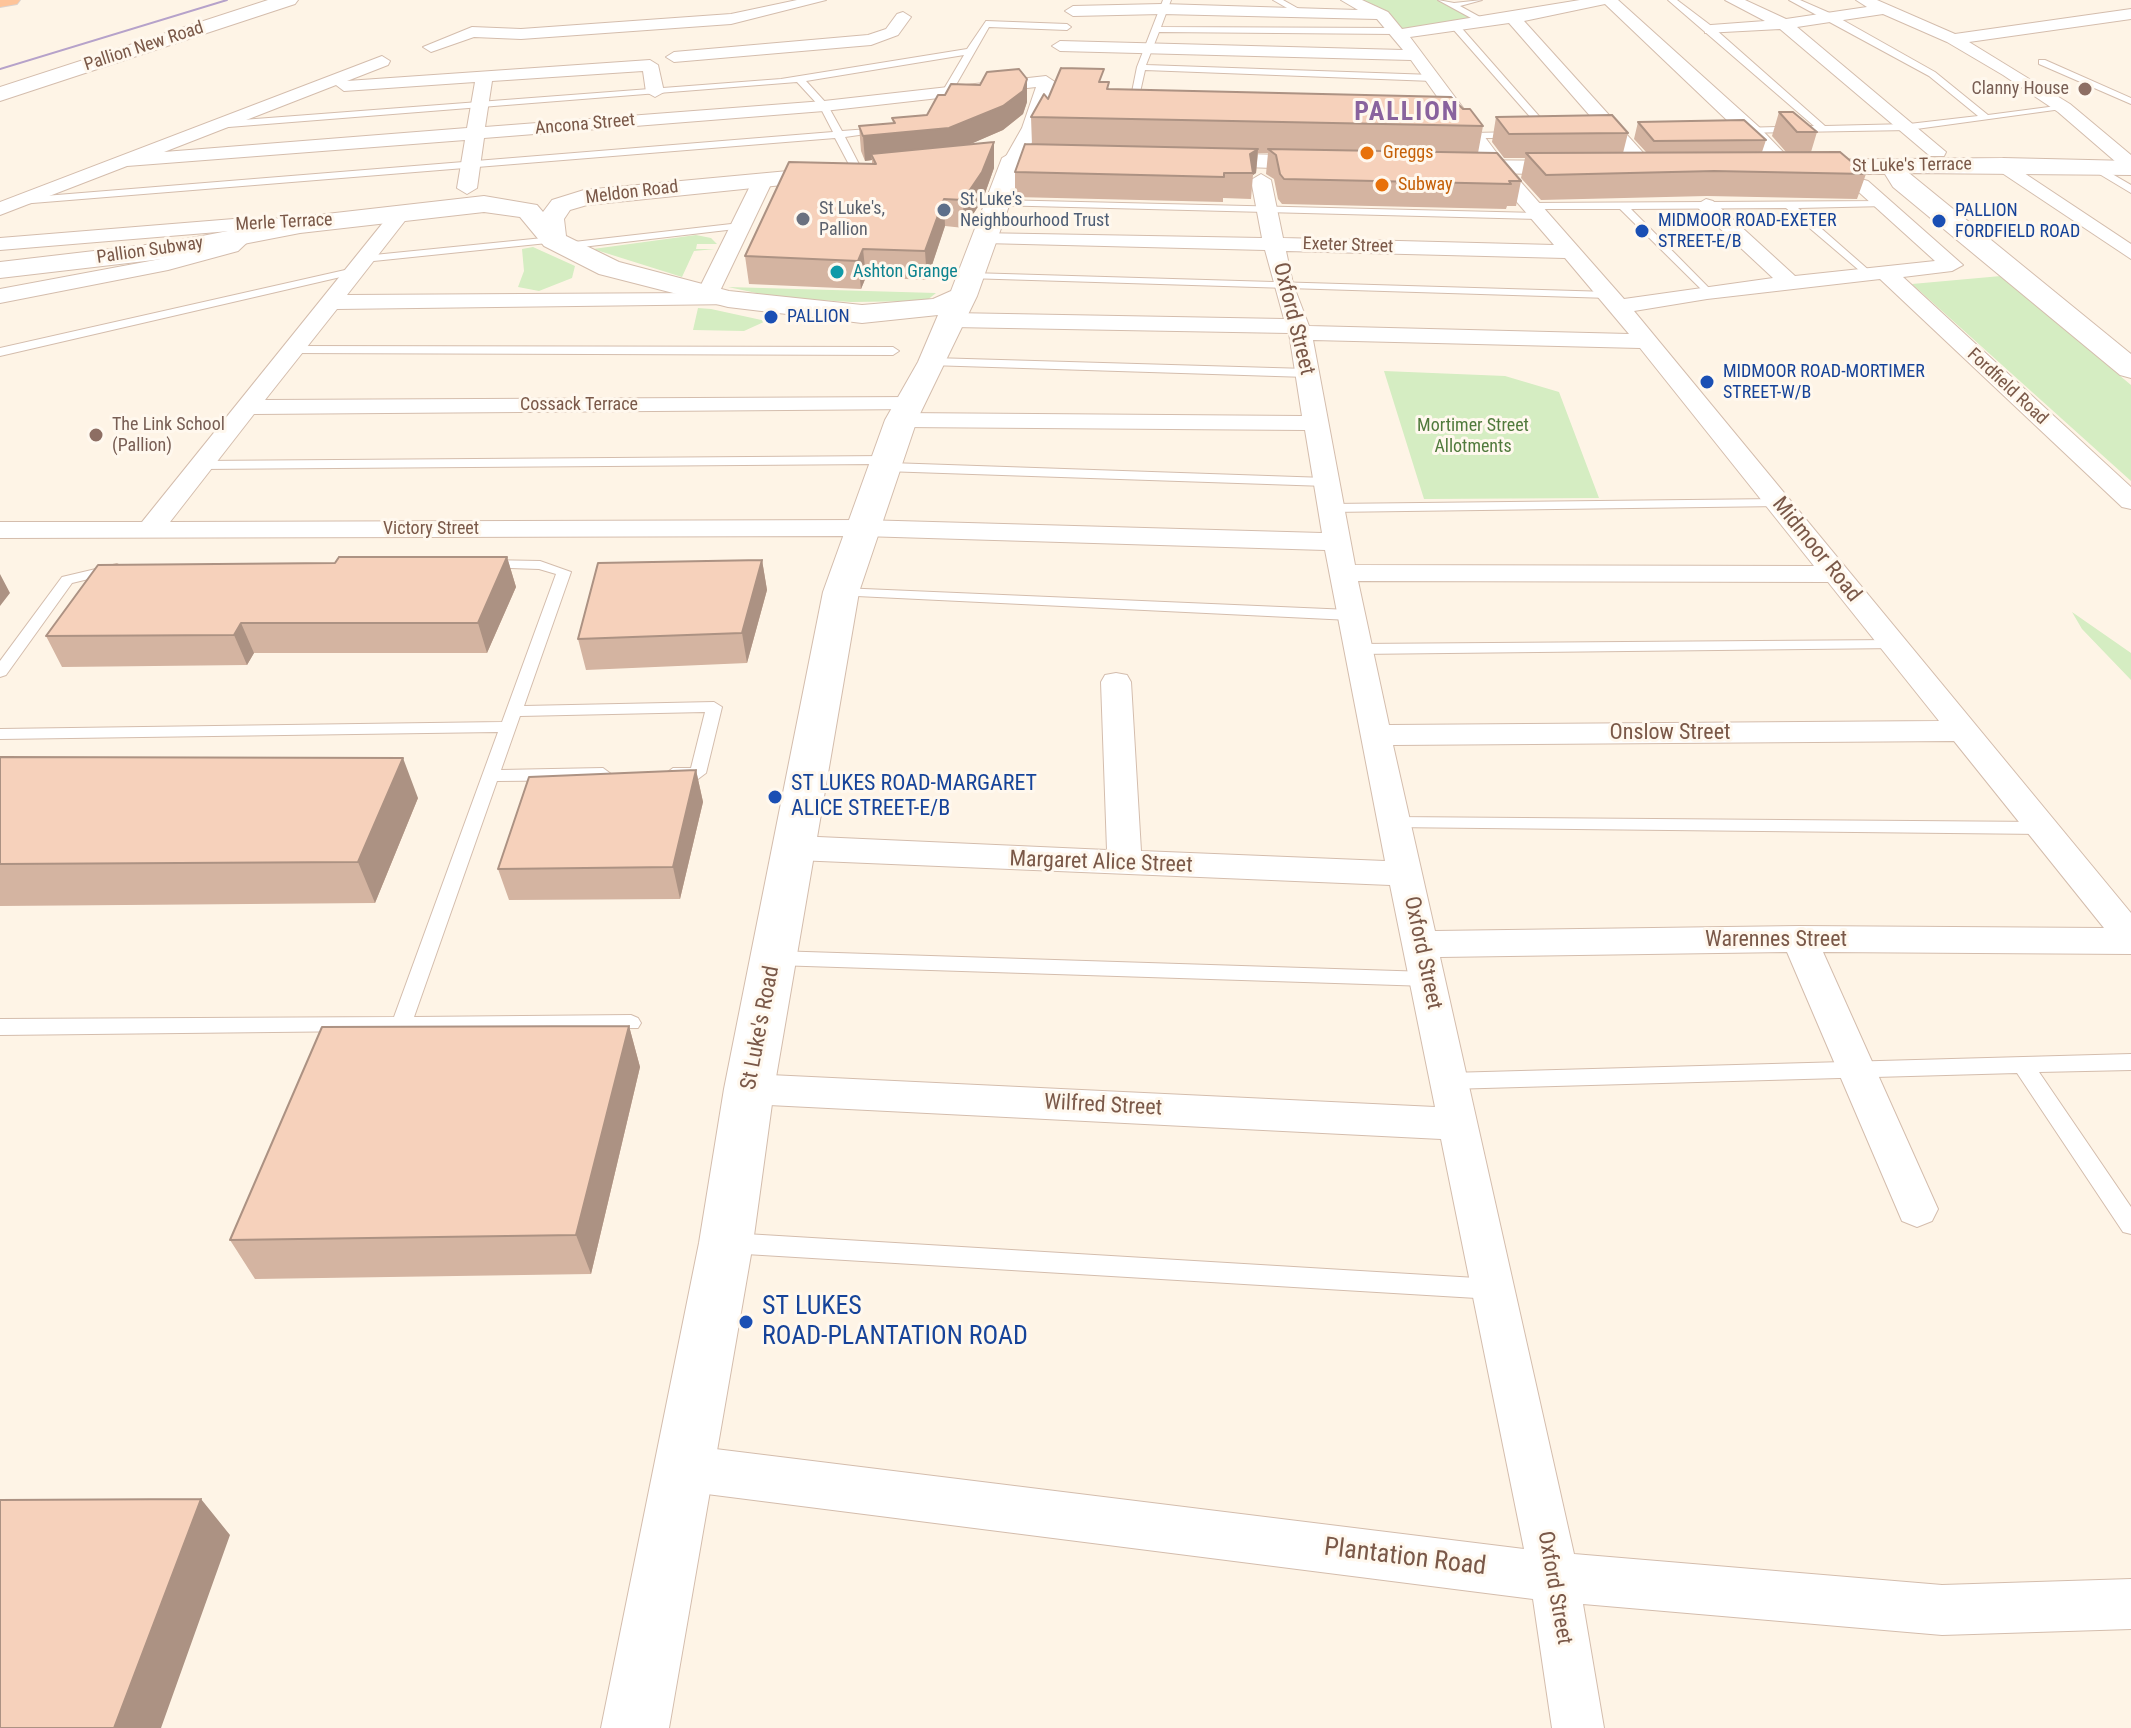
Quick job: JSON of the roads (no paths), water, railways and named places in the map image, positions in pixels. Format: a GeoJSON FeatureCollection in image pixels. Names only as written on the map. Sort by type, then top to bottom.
{"type":"FeatureCollection","features":[{"type":"Feature","properties":{"kind":"highway"},"geometry":{"type":"LineString","coordinates":[[0,1],[10,0]]}},
{"type":"Feature","properties":{"kind":"street","name":"Pallion New Road"},"geometry":{"type":"LineString","coordinates":[[0,94],[288,0]]}},
{"type":"Feature","properties":{"kind":"street"},"geometry":{"type":"LineString","coordinates":[[431,47],[472,32],[586,37],[645,17],[767,14],[818,0]]}},
{"type":"Feature","properties":{"kind":"street"},"geometry":{"type":"LineString","coordinates":[[1349,0],[1382,15]]}},
{"type":"Feature","properties":{"kind":"street"},"geometry":{"type":"LineString","coordinates":[[1396,32],[1513,18],[1606,0],[1753,131],[1780,160]]}},
{"type":"Feature","properties":{"kind":"street"},"geometry":{"type":"LineString","coordinates":[[1733,0],[1784,24],[1937,152]]}},
{"type":"Feature","properties":{"kind":"street"},"geometry":{"type":"LineString","coordinates":[[1864,0],[1953,39],[2064,108],[2131,166]]}},
{"type":"Feature","properties":{"kind":"street"},"geometry":{"type":"LineString","coordinates":[[2124,0],[2131,3]]}},
{"type":"Feature","properties":{"kind":"street"},"geometry":{"type":"LineString","coordinates":[[1016,158],[1073,13],[1165,4],[1304,14],[1382,15]]}},
{"type":"Feature","properties":{"kind":"street"},"geometry":{"type":"LineString","coordinates":[[1711,30],[1784,24],[1885,9]]}},
{"type":"Feature","properties":{"kind":"street"},"geometry":{"type":"LineString","coordinates":[[767,14],[778,49]]}},
{"type":"Feature","properties":{"kind":"street"},"geometry":{"type":"LineString","coordinates":[[1953,39],[2131,14]]}},
{"type":"Feature","properties":{"kind":"street","name":"Midmoor Road"},"geometry":{"type":"LineString","coordinates":[[1382,15],[1433,78],[1438,100],[1614,301],[2131,939]]}},
{"type":"Feature","properties":{"kind":"street"},"geometry":{"type":"LineString","coordinates":[[1513,18],[1640,161]]}},
{"type":"Feature","properties":{"kind":"street"},"geometry":{"type":"LineString","coordinates":[[674,57],[871,40],[892,32],[900,20],[875,22]]}},
{"type":"Feature","properties":{"kind":"street","name":"Ancona Street"},"geometry":{"type":"LineString","coordinates":[[122,161],[824,106],[947,92],[1052,72],[1149,47],[1416,55]]}},
{"type":"Feature","properties":{"kind":"street"},"geometry":{"type":"LineString","coordinates":[[0,209],[382,61]]}},
{"type":"Feature","properties":{"kind":"street"},"geometry":{"type":"LineString","coordinates":[[308,88],[650,65],[655,92]]}},
{"type":"Feature","properties":{"kind":"street"},"geometry":{"type":"LineString","coordinates":[[484,77],[470,166],[475,196],[642,190]]}},
{"type":"Feature","properties":{"kind":"street","name":"St Luke's Road"},"geometry":{"type":"LineString","coordinates":[[635,1728],[726,1243],[749,1089],[841,592],[896,438],[1016,158]]}},
{"type":"Feature","properties":{"kind":"street"},"geometry":{"type":"LineString","coordinates":[[1177,160],[1346,164]]}},
{"type":"Feature","properties":{"kind":"street"},"geometry":{"type":"LineString","coordinates":[[2003,165],[2131,253]]}},
{"type":"Feature","properties":{"kind":"street"},"geometry":{"type":"LineString","coordinates":[[1425,166],[1668,168]]}},
{"type":"Feature","properties":{"kind":"street"},"geometry":{"type":"LineString","coordinates":[[1893,166],[1902,182],[2131,369]]}},
{"type":"Feature","properties":{"kind":"street","name":"St Luke's Terrace"},"geometry":{"type":"LineString","coordinates":[[1755,168],[2131,166]]}},
{"type":"Feature","properties":{"kind":"street","name":"Meldon Road"},"geometry":{"type":"LineString","coordinates":[[559,243],[551,219],[561,205],[584,198],[642,190],[887,169]]}},
{"type":"Feature","properties":{"kind":"street"},"geometry":{"type":"LineString","coordinates":[[718,297],[740,226],[763,180]]}},
{"type":"Feature","properties":{"kind":"street"},"geometry":{"type":"LineString","coordinates":[[1614,301],[1952,265],[1861,185]]}},
{"type":"Feature","properties":{"kind":"street","name":"Oxford Street"},"geometry":{"type":"LineString","coordinates":[[1263,194],[1282,284],[1298,330],[1307,373],[1354,632],[1554,1577],[1578,1728]]}},
{"type":"Feature","properties":{"kind":"street","name":"Merle Terrace"},"geometry":{"type":"LineString","coordinates":[[0,244],[246,224],[300,225],[401,213],[475,196],[528,210],[559,243]]}},
{"type":"Feature","properties":{"kind":"street"},"geometry":{"type":"LineString","coordinates":[[1706,205],[1790,283]]}},
{"type":"Feature","properties":{"kind":"street"},"geometry":{"type":"LineString","coordinates":[[149,530],[401,213]]}},
{"type":"Feature","properties":{"kind":"street","name":"Pallion Subway"},"geometry":{"type":"LineString","coordinates":[[0,270],[171,250],[300,225]]}},
{"type":"Feature","properties":{"kind":"street"},"geometry":{"type":"LineString","coordinates":[[0,296],[168,264],[231,247],[244,236]]}},
{"type":"Feature","properties":{"kind":"street","name":"Exeter Street"},"geometry":{"type":"LineString","coordinates":[[984,237],[1568,252]]}},
{"type":"Feature","properties":{"kind":"street"},"geometry":{"type":"LineString","coordinates":[[559,243],[609,268],[718,297]]}},
{"type":"Feature","properties":{"kind":"street"},"geometry":{"type":"LineString","coordinates":[[553,298],[609,268]]}},
{"type":"Feature","properties":{"kind":"street","name":"Fordfield Road"},"geometry":{"type":"LineString","coordinates":[[1876,273],[2131,501]]}},
{"type":"Feature","properties":{"kind":"street"},"geometry":{"type":"LineString","coordinates":[[329,302],[718,297],[876,313],[938,307],[942,325]]}},
{"type":"Feature","properties":{"kind":"street"},"geometry":{"type":"LineString","coordinates":[[876,313],[923,330],[942,325],[1298,330],[1646,341]]}},
{"type":"Feature","properties":{"kind":"street","name":"Cossack Terrace"},"geometry":{"type":"LineString","coordinates":[[247,407],[896,438],[1316,423]]}},
{"type":"Feature","properties":{"kind":"street","name":"Victory Street"},"geometry":{"type":"LineString","coordinates":[[0,530],[1334,526],[1836,574]]}},
{"type":"Feature","properties":{"kind":"street"},"geometry":{"type":"LineString","coordinates":[[1116,682],[1125,864]]}},
{"type":"Feature","properties":{"kind":"street","name":"Onslow Street"},"geometry":{"type":"LineString","coordinates":[[1376,735],[1964,731]]}},
{"type":"Feature","properties":{"kind":"street","name":"Margaret Alice Street"},"geometry":{"type":"LineString","coordinates":[[796,848],[1405,874]]}},
{"type":"Feature","properties":{"kind":"street"},"geometry":{"type":"LineString","coordinates":[[1799,939],[1917,1209]]}},
{"type":"Feature","properties":{"kind":"street","name":"Warennes Street"},"geometry":{"type":"LineString","coordinates":[[1420,944],[2131,939]]}},
{"type":"Feature","properties":{"kind":"street","name":"Wilfred Street"},"geometry":{"type":"LineString","coordinates":[[749,1089],[1457,1124]]}},
{"type":"Feature","properties":{"kind":"street","name":"Plantation Road"},"geometry":{"type":"LineString","coordinates":[[683,1468],[1554,1577],[1942,1610],[2131,1604]]}},
{"type":"Feature","properties":{"kind":"lane"},"geometry":{"type":"LineString","coordinates":[[1277,0],[1304,14]]}},
{"type":"Feature","properties":{"kind":"lane"},"geometry":{"type":"LineString","coordinates":[[1442,0],[1485,22]]}},
{"type":"Feature","properties":{"kind":"lane"},"geometry":{"type":"LineString","coordinates":[[1454,5],[1478,0]]}},
{"type":"Feature","properties":{"kind":"lane"},"geometry":{"type":"LineString","coordinates":[[1672,0],[1711,30],[1823,129]]}},
{"type":"Feature","properties":{"kind":"lane"},"geometry":{"type":"LineString","coordinates":[[1793,0],[1829,16],[1932,74],[1984,116]]}},
{"type":"Feature","properties":{"kind":"lane"},"geometry":{"type":"LineString","coordinates":[[1145,116],[1129,116],[1141,67],[1165,4]]}},
{"type":"Feature","properties":{"kind":"lane"},"geometry":{"type":"LineString","coordinates":[[934,114],[986,24],[1073,13]]}},
{"type":"Feature","properties":{"kind":"lane"},"geometry":{"type":"LineString","coordinates":[[1455,26],[1550,134]]}},
{"type":"Feature","properties":{"kind":"lane"},"geometry":{"type":"LineString","coordinates":[[1154,29],[1396,32]]}},
{"type":"Feature","properties":{"kind":"lane"},"geometry":{"type":"LineString","coordinates":[[214,125],[800,80],[972,51]]}},
{"type":"Feature","properties":{"kind":"lane"},"geometry":{"type":"LineString","coordinates":[[2042,62],[2131,101]]}},
{"type":"Feature","properties":{"kind":"lane"},"geometry":{"type":"LineString","coordinates":[[1141,67],[1433,78]]}},
{"type":"Feature","properties":{"kind":"lane"},"geometry":{"type":"LineString","coordinates":[[2051,81],[2075,76]]}},
{"type":"Feature","properties":{"kind":"lane"},"geometry":{"type":"LineString","coordinates":[[800,80],[824,106],[858,172]]}},
{"type":"Feature","properties":{"kind":"lane"},"geometry":{"type":"LineString","coordinates":[[1723,131],[1909,127],[2064,108]]}},
{"type":"Feature","properties":{"kind":"lane"},"geometry":{"type":"LineString","coordinates":[[1461,127],[1564,133]]}},
{"type":"Feature","properties":{"kind":"lane"},"geometry":{"type":"LineString","coordinates":[[20,201],[840,136],[898,128]]}},
{"type":"Feature","properties":{"kind":"lane"},"geometry":{"type":"LineString","coordinates":[[1016,158],[1263,194],[1535,211],[1623,206],[1882,204]]}},
{"type":"Feature","properties":{"kind":"lane"},"geometry":{"type":"LineString","coordinates":[[2095,167],[2131,190]]}},
{"type":"Feature","properties":{"kind":"lane"},"geometry":{"type":"LineString","coordinates":[[1788,204],[1876,273]]}},
{"type":"Feature","properties":{"kind":"lane"},"geometry":{"type":"LineString","coordinates":[[1623,206],[1707,292]]}},
{"type":"Feature","properties":{"kind":"lane"},"geometry":{"type":"LineString","coordinates":[[0,352],[359,265],[740,226]]}},
{"type":"Feature","properties":{"kind":"lane"},"geometry":{"type":"LineString","coordinates":[[292,350],[942,325],[1282,284],[1614,301]]}},
{"type":"Feature","properties":{"kind":"lane"},"geometry":{"type":"LineString","coordinates":[[942,325],[1307,373]]}},
{"type":"Feature","properties":{"kind":"lane"},"geometry":{"type":"LineString","coordinates":[[200,465],[896,438],[1334,526],[1777,503]]}},
{"type":"Feature","properties":{"kind":"lane"},"geometry":{"type":"LineString","coordinates":[[402,1022],[564,572],[540,565],[471,564]]}},
{"type":"Feature","properties":{"kind":"lane"},"geometry":{"type":"LineString","coordinates":[[0,672],[67,580],[107,568],[139,568]]}},
{"type":"Feature","properties":{"kind":"lane"},"geometry":{"type":"LineString","coordinates":[[841,592],[1354,632],[1893,645]]}},
{"type":"Feature","properties":{"kind":"lane"},"geometry":{"type":"LineString","coordinates":[[0,734],[511,719],[714,707],[698,773],[650,774]]}},
{"type":"Feature","properties":{"kind":"lane"},"geometry":{"type":"LineString","coordinates":[[490,776],[618,774]]}},
{"type":"Feature","properties":{"kind":"lane"},"geometry":{"type":"LineString","coordinates":[[1395,823],[2042,828]]}},
{"type":"Feature","properties":{"kind":"lane"},"geometry":{"type":"LineString","coordinates":[[775,958],[1428,979]]}},
{"type":"Feature","properties":{"kind":"lane"},"geometry":{"type":"LineString","coordinates":[[2,1030],[402,1022],[631,1023]]}},
{"type":"Feature","properties":{"kind":"lane"},"geometry":{"type":"LineString","coordinates":[[1449,1081],[2131,1062]]}},
{"type":"Feature","properties":{"kind":"lane"},"geometry":{"type":"LineString","coordinates":[[2023,1065],[2131,1225]]}},
{"type":"Feature","properties":{"kind":"lane"},"geometry":{"type":"LineString","coordinates":[[726,1243],[1493,1289]]}},
{"type":"Feature","properties":{"kind":"tram line"},"geometry":{"type":"LineString","coordinates":[[0,69],[227,0]]}},
{"type":"Feature","properties":{"kind":"place","name":"Clanny House"},"geometry":{"type":"Point","coordinates":[2085,89]}},
{"type":"Feature","properties":{"kind":"place","name":"Greggs"},"geometry":{"type":"Point","coordinates":[1367,153]}},
{"type":"Feature","properties":{"kind":"place","name":"Subway"},"geometry":{"type":"Point","coordinates":[1382,185]}},
{"type":"Feature","properties":{"kind":"place","name":"St Luke's Neighbourhood Trust"},"geometry":{"type":"Point","coordinates":[944,210]}},
{"type":"Feature","properties":{"kind":"place","name":"St Luke's, Pallion"},"geometry":{"type":"Point","coordinates":[803,219]}},
{"type":"Feature","properties":{"kind":"place","name":"PALLION FORDFIELD ROAD"},"geometry":{"type":"Point","coordinates":[1939,221]}},
{"type":"Feature","properties":{"kind":"place","name":"MIDMOOR ROAD-EXETER STREET-E/B"},"geometry":{"type":"Point","coordinates":[1642,231]}},
{"type":"Feature","properties":{"kind":"place","name":"Ashton Grange"},"geometry":{"type":"Point","coordinates":[837,272]}},
{"type":"Feature","properties":{"kind":"place","name":"PALLION"},"geometry":{"type":"Point","coordinates":[771,317]}},
{"type":"Feature","properties":{"kind":"place","name":"MIDMOOR ROAD-MORTIMER STREET-W/B"},"geometry":{"type":"Point","coordinates":[1707,382]}},
{"type":"Feature","properties":{"kind":"place","name":"The Link School (Pallion)"},"geometry":{"type":"Point","coordinates":[96,435]}},
{"type":"Feature","properties":{"kind":"place","name":"ST LUKES ROAD-MARGARET ALICE STREET-E/B"},"geometry":{"type":"Point","coordinates":[775,797]}},
{"type":"Feature","properties":{"kind":"place","name":"ST LUKES ROAD-PLANTATION ROAD"},"geometry":{"type":"Point","coordinates":[746,1322]}},
{"type":"Feature","properties":{"kind":"district","name":"PALLION"},"geometry":{"type":"Point","coordinates":[1407,113]}},
{"type":"Feature","properties":{"kind":"park label","name":"Mortimer Street Allotments"},"geometry":{"type":"Point","coordinates":[1473,436]}}]}
